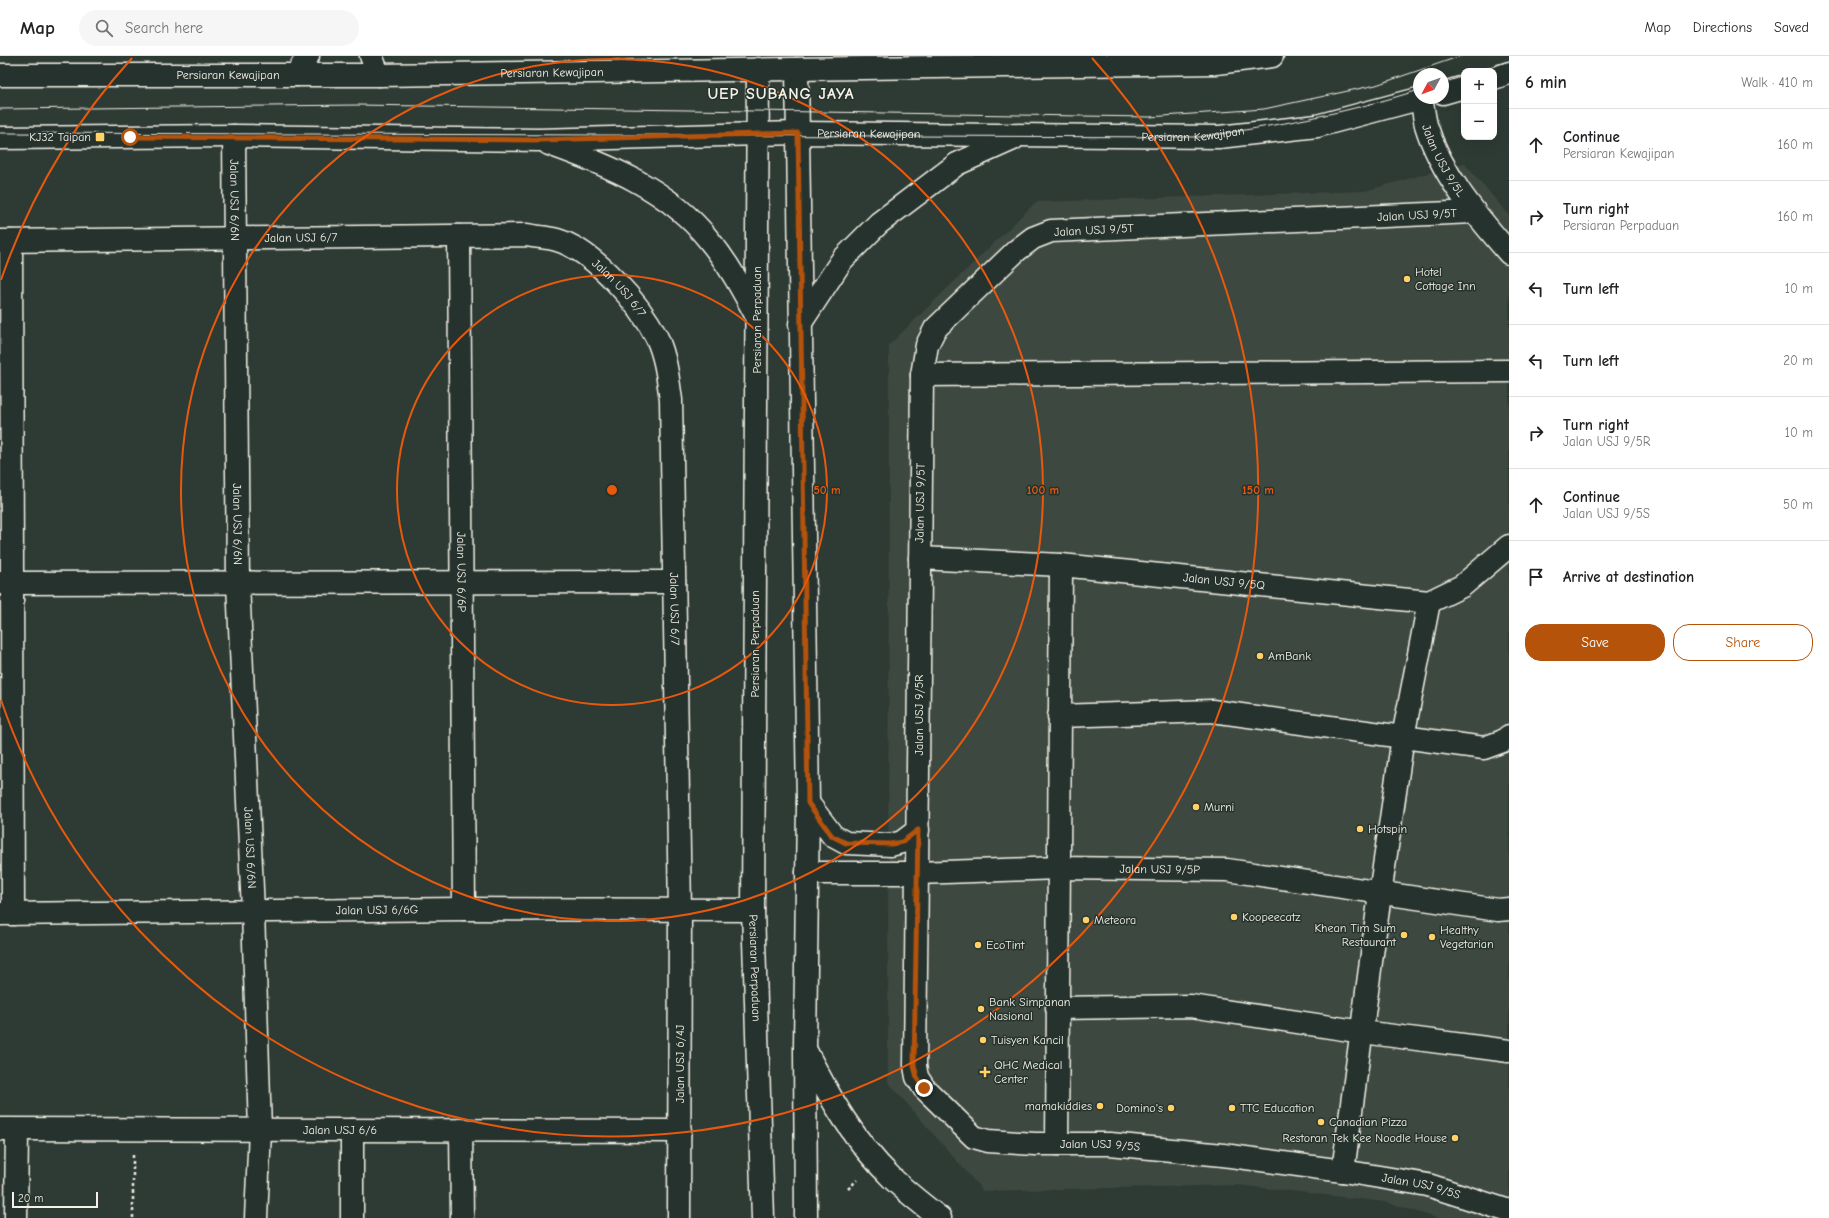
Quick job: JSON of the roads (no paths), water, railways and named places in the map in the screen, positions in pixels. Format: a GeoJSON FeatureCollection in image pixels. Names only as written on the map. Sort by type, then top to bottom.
{"type":"FeatureCollection","features":[{"type":"Feature","properties":{"kind":"street"},"geometry":{"type":"LineString","coordinates":[[296,75],[308,56]]}},
{"type":"Feature","properties":{"kind":"street","name":"Persiaran Kewajipan"},"geometry":{"type":"LineString","coordinates":[[0,75],[296,75],[375,66],[797,69],[1216,63],[1272,56]]}},
{"type":"Feature","properties":{"kind":"street","name":"Persiaran Perpaduan"},"geometry":{"type":"LineString","coordinates":[[758,69],[753,910],[763,1218]]}},
{"type":"Feature","properties":{"kind":"street"},"geometry":{"type":"LineString","coordinates":[[797,69],[808,803],[805,1048],[806,1218]]}},
{"type":"Feature","properties":{"kind":"street"},"geometry":{"type":"LineString","coordinates":[[1497,77],[1509,73]]}},
{"type":"Feature","properties":{"kind":"street"},"geometry":{"type":"LineString","coordinates":[[1449,91],[1461,88]]}},
{"type":"Feature","properties":{"kind":"street","name":"Persiaran Kewajipan"},"geometry":{"type":"LineString","coordinates":[[0,138],[234,136],[538,140],[798,133],[1219,136],[1317,126],[1413,100]]}},
{"type":"Feature","properties":{"kind":"street","name":"Jalan USJ 9/5L"},"geometry":{"type":"LineString","coordinates":[[1423,104],[1426,125],[1433,143],[1451,177],[1473,212],[1509,252]]}},
{"type":"Feature","properties":{"kind":"street"},"geometry":{"type":"LineString","coordinates":[[800,324],[842,260],[879,223],[957,164],[1023,134]]}},
{"type":"Feature","properties":{"kind":"street","name":"Jalan USJ 6/6N"},"geometry":{"type":"LineString","coordinates":[[234,136],[238,583],[253,911],[260,1130],[256,1218]]}},
{"type":"Feature","properties":{"kind":"street"},"geometry":{"type":"LineString","coordinates":[[538,140],[600,163],[638,181],[678,209],[709,239],[734,276],[757,318]]}},
{"type":"Feature","properties":{"kind":"street","name":"Jalan USJ 9/5T"},"geometry":{"type":"LineString","coordinates":[[920,558],[922,375],[927,345],[935,329],[1016,251],[1033,238],[1051,231],[1473,212]]}},
{"type":"Feature","properties":{"kind":"street","name":"Jalan USJ 6/7"},"geometry":{"type":"LineString","coordinates":[[6,241],[527,235],[558,240],[584,254],[615,280],[638,307],[657,339],[667,368],[671,400],[680,910]]}},
{"type":"Feature","properties":{"kind":"street","name":"Jalan USJ 6/6P"},"geometry":{"type":"LineString","coordinates":[[459,236],[464,909]]}},
{"type":"Feature","properties":{"kind":"street"},"geometry":{"type":"LineString","coordinates":[[6,241],[7,914]]}},
{"type":"Feature","properties":{"kind":"street"},"geometry":{"type":"LineString","coordinates":[[922,375],[1509,370]]}},
{"type":"Feature","properties":{"kind":"street"},"geometry":{"type":"LineString","coordinates":[[1343,1171],[1363,1032],[1380,894],[1403,737],[1429,602],[1462,586],[1509,546]]}},
{"type":"Feature","properties":{"kind":"street","name":"Jalan USJ 9/5Q"},"geometry":{"type":"LineString","coordinates":[[920,558],[1061,565],[1429,602]]}},
{"type":"Feature","properties":{"kind":"street","name":"Jalan USJ 9/5R"},"geometry":{"type":"LineString","coordinates":[[917,872],[920,558]]}},
{"type":"Feature","properties":{"kind":"street"},"geometry":{"type":"LineString","coordinates":[[1057,1144],[1061,565]]}},
{"type":"Feature","properties":{"kind":"street"},"geometry":{"type":"LineString","coordinates":[[6,583],[674,582]]}},
{"type":"Feature","properties":{"kind":"street"},"geometry":{"type":"LineString","coordinates":[[1059,716],[1212,711],[1484,748],[1503,741],[1509,736]]}},
{"type":"Feature","properties":{"kind":"street"},"geometry":{"type":"LineString","coordinates":[[808,803],[832,836],[846,843],[891,844],[902,842],[918,830]]}},
{"type":"Feature","properties":{"kind":"street","name":"Jalan USJ 9/5P"},"geometry":{"type":"LineString","coordinates":[[807,873],[1058,868],[1227,870],[1380,894],[1498,910],[1509,909]]}},
{"type":"Feature","properties":{"kind":"street","name":"Jalan USJ 9/5S"},"geometry":{"type":"LineString","coordinates":[[917,872],[914,1066],[917,1077],[924,1088],[974,1137],[988,1142],[1002,1143],[1110,1144],[1343,1171],[1428,1185],[1509,1211]]}},
{"type":"Feature","properties":{"kind":"street","name":"Jalan USJ 6/6G"},"geometry":{"type":"LineString","coordinates":[[7,914],[464,909],[753,910]]}},
{"type":"Feature","properties":{"kind":"street","name":"Jalan USJ 6/4J"},"geometry":{"type":"LineString","coordinates":[[679,1218],[680,910]]}},
{"type":"Feature","properties":{"kind":"street"},"geometry":{"type":"LineString","coordinates":[[1057,1008],[1191,1006],[1363,1032],[1509,1051]]}},
{"type":"Feature","properties":{"kind":"street"},"geometry":{"type":"LineString","coordinates":[[805,1048],[830,1097],[846,1123],[876,1162],[891,1178],[940,1218]]}},
{"type":"Feature","properties":{"kind":"street"},"geometry":{"type":"LineString","coordinates":[[8,1130],[16,1218]]}},
{"type":"Feature","properties":{"kind":"street","name":"Jalan USJ 6/6"},"geometry":{"type":"LineString","coordinates":[[8,1130],[680,1131]]}},
{"type":"Feature","properties":{"kind":"street"},"geometry":{"type":"LineString","coordinates":[[352,1130],[352,1218]]}},
{"type":"Feature","properties":{"kind":"street"},"geometry":{"type":"LineString","coordinates":[[461,1130],[462,1218]]}},
{"type":"Feature","properties":{"kind":"tram line"},"geometry":{"type":"LineString","coordinates":[[0,109],[357,105],[1149,117],[1264,109],[1376,85],[1461,56]]}},
{"type":"Feature","properties":{"kind":"tram line"},"geometry":{"type":"LineString","coordinates":[[1489,68],[1509,61]]}},
{"type":"Feature","properties":{"kind":"tram line"},"geometry":{"type":"LineString","coordinates":[[1449,81],[1461,77]]}},
{"type":"Feature","properties":{"kind":"tram line"},"geometry":{"type":"LineString","coordinates":[[0,133],[1200,137],[1311,118],[1365,106],[1413,92]]}},
{"type":"Feature","properties":{"kind":"place","name":"KJ32 Taipan"},"geometry":{"type":"Point","coordinates":[100,137]}},
{"type":"Feature","properties":{"kind":"place","name":"Hotel Cottage Inn"},"geometry":{"type":"Point","coordinates":[1407,279]}},
{"type":"Feature","properties":{"kind":"place","name":"AmBank"},"geometry":{"type":"Point","coordinates":[1260,656]}},
{"type":"Feature","properties":{"kind":"place","name":"Murni"},"geometry":{"type":"Point","coordinates":[1196,807]}},
{"type":"Feature","properties":{"kind":"place","name":"Hotspin"},"geometry":{"type":"Point","coordinates":[1360,829]}},
{"type":"Feature","properties":{"kind":"place","name":"Koopeecatz"},"geometry":{"type":"Point","coordinates":[1234,917]}},
{"type":"Feature","properties":{"kind":"place","name":"Meteora"},"geometry":{"type":"Point","coordinates":[1086,920]}},
{"type":"Feature","properties":{"kind":"place","name":"Khean Tim Sum Restaurant"},"geometry":{"type":"Point","coordinates":[1404,935]}},
{"type":"Feature","properties":{"kind":"place","name":"Healthy Vegetarian"},"geometry":{"type":"Point","coordinates":[1432,937]}},
{"type":"Feature","properties":{"kind":"place","name":"EcoTint"},"geometry":{"type":"Point","coordinates":[978,945]}},
{"type":"Feature","properties":{"kind":"place","name":"Bank Simpanan Nasional"},"geometry":{"type":"Point","coordinates":[981,1009]}},
{"type":"Feature","properties":{"kind":"place","name":"Tuisyen Kancil"},"geometry":{"type":"Point","coordinates":[983,1040]}},
{"type":"Feature","properties":{"kind":"place","name":"QHC Medical Center"},"geometry":{"type":"Point","coordinates":[985,1072]}},
{"type":"Feature","properties":{"kind":"place","name":"mamakiddies"},"geometry":{"type":"Point","coordinates":[1100,1106]}},
{"type":"Feature","properties":{"kind":"place","name":"Domino's"},"geometry":{"type":"Point","coordinates":[1171,1108]}},
{"type":"Feature","properties":{"kind":"place","name":"TTC Education"},"geometry":{"type":"Point","coordinates":[1232,1108]}},
{"type":"Feature","properties":{"kind":"place","name":"Canadian Pizza"},"geometry":{"type":"Point","coordinates":[1321,1122]}},
{"type":"Feature","properties":{"kind":"place","name":"Restoran Tek Kee Noodle House"},"geometry":{"type":"Point","coordinates":[1455,1138]}},
{"type":"Feature","properties":{"kind":"district","name":"UEP SUBANG JAYA"},"geometry":{"type":"Point","coordinates":[781,93]}}]}
